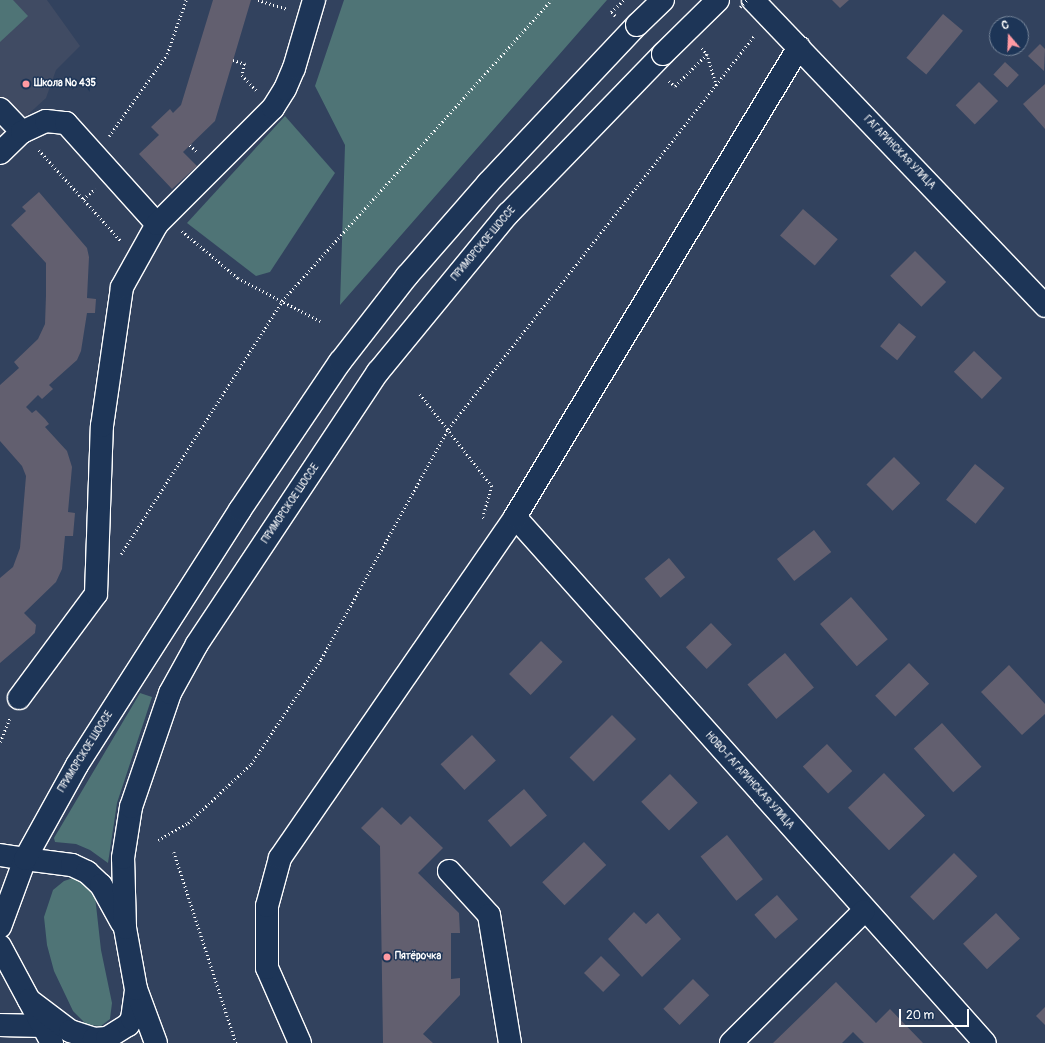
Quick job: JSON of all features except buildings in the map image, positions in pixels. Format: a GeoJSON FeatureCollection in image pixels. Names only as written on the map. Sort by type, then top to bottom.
{"type":"FeatureCollection","features":[{"type":"Feature","properties":{"kind":"main road","name":"ПРИМОРСКОЕ ШОССЕ"},"geometry":{"type":"LineString","coordinates":[[0,927],[25,859],[81,759],[240,510],[340,362],[407,276],[488,183],[637,25],[663,0]]}},
{"type":"Feature","properties":{"kind":"main road","name":"ПРИМОРСКОЕ ШОССЕ"},"geometry":{"type":"LineString","coordinates":[[156,1043],[136,990],[125,928],[124,858],[131,807],[170,693],[197,644],[378,372],[508,214],[663,54],[718,0]]}},
{"type":"Feature","properties":{"kind":"main road","name":"ГАГАРИНСКАЯ УЛИЦА"},"geometry":{"type":"LineString","coordinates":[[753,0],[1045,306]]}},
{"type":"Feature","properties":{"kind":"main road"},"geometry":{"type":"LineString","coordinates":[[19,698],[96,594],[102,426],[122,287],[161,220],[273,108],[285,89],[294,68],[312,8]]}},
{"type":"Feature","properties":{"kind":"main road"},"geometry":{"type":"LineString","coordinates":[[300,1043],[268,968],[267,906],[280,858],[515,517],[799,48]]}},
{"type":"Feature","properties":{"kind":"main road"},"geometry":{"type":"LineString","coordinates":[[0,109],[22,132]]}},
{"type":"Feature","properties":{"kind":"main road"},"geometry":{"type":"LineString","coordinates":[[0,152],[22,132],[46,121],[66,123],[96,156],[161,220]]}},
{"type":"Feature","properties":{"kind":"main road","name":"НОВО-ГАГАРИНСКАЯ УЛИЦА"},"geometry":{"type":"LineString","coordinates":[[515,517],[864,911],[985,1043]]}},
{"type":"Feature","properties":{"kind":"main road"},"geometry":{"type":"LineString","coordinates":[[0,855],[72,866],[87,872],[101,885],[125,928]]}},
{"type":"Feature","properties":{"kind":"main road"},"geometry":{"type":"LineString","coordinates":[[449,871],[489,915],[510,1043]]}},
{"type":"Feature","properties":{"kind":"main road"},"geometry":{"type":"LineString","coordinates":[[731,1043],[864,911]]}},
{"type":"Feature","properties":{"kind":"main road"},"geometry":{"type":"LineString","coordinates":[[0,946],[47,1035]]}},
{"type":"Feature","properties":{"kind":"main road"},"geometry":{"type":"LineString","coordinates":[[29,1000],[70,1032],[94,1039],[107,1038],[128,1025],[132,1019],[136,990]]}},
{"type":"Feature","properties":{"kind":"main road"},"geometry":{"type":"LineString","coordinates":[[0,1025],[47,1035]]}},
{"type":"Feature","properties":{"kind":"path"},"geometry":{"type":"LineString","coordinates":[[96,156],[167,54],[186,0]]}},
{"type":"Feature","properties":{"kind":"path"},"geometry":{"type":"LineString","coordinates":[[258,0],[312,8]]}},
{"type":"Feature","properties":{"kind":"path"},"geometry":{"type":"LineString","coordinates":[[117,561],[282,301],[551,0]]}},
{"type":"Feature","properties":{"kind":"path"},"geometry":{"type":"LineString","coordinates":[[611,12],[624,0]]}},
{"type":"Feature","properties":{"kind":"path"},"geometry":{"type":"LineString","coordinates":[[158,840],[188,823],[251,764],[321,659],[448,430],[717,86],[768,17]]}},
{"type":"Feature","properties":{"kind":"path"},"geometry":{"type":"LineString","coordinates":[[668,79],[675,86],[707,54]]}},
{"type":"Feature","properties":{"kind":"path"},"geometry":{"type":"LineString","coordinates":[[233,60],[245,64],[242,74],[273,108]]}},
{"type":"Feature","properties":{"kind":"path"},"geometry":{"type":"LineString","coordinates":[[22,132],[138,259]]}},
{"type":"Feature","properties":{"kind":"path"},"geometry":{"type":"LineString","coordinates":[[161,220],[238,278],[320,321]]}},
{"type":"Feature","properties":{"kind":"path"},"geometry":{"type":"LineString","coordinates":[[420,394],[492,486],[483,517],[501,537]]}},
{"type":"Feature","properties":{"kind":"path"},"geometry":{"type":"LineString","coordinates":[[174,852],[236,1043]]}},
{"type":"Feature","properties":{"kind":"shaded area","name":"Школа № 435"},"geometry":{"type":"Polygon","coordinates":[[[0,0],[47,0],[80,46],[56,70],[46,98],[0,140],[0,0]]]}},
{"type":"Feature","properties":{"kind":"green space"},"geometry":{"type":"Polygon","coordinates":[[[0,0],[13,0],[28,16],[0,42],[0,0]]]}},
{"type":"Feature","properties":{"kind":"green space"},"geometry":{"type":"Polygon","coordinates":[[[344,0],[607,0],[340,305],[345,145],[315,86],[344,0]]]}},
{"type":"Feature","properties":{"kind":"green space"},"geometry":{"type":"Polygon","coordinates":[[[285,116],[335,173],[270,272],[256,276],[187,223],[285,116]]]}},
{"type":"Feature","properties":{"kind":"green space"},"geometry":{"type":"Polygon","coordinates":[[[140,693],[152,697],[117,803],[108,863],[90,850],[76,844],[55,842],[54,838],[140,693]]]}},
{"type":"Feature","properties":{"kind":"green space"},"geometry":{"type":"Polygon","coordinates":[[[73,878],[84,879],[93,888],[95,896],[101,950],[112,1003],[110,1019],[101,1026],[87,1025],[73,1011],[54,971],[47,945],[44,917],[53,890],[64,881],[73,878]]]}},
{"type":"Feature","properties":{"kind":"place","name":"Школа № 435"},"geometry":{"type":"Point","coordinates":[26,84]}},
{"type":"Feature","properties":{"kind":"place","name":"Пятёрочка"},"geometry":{"type":"Point","coordinates":[387,957]}}]}
